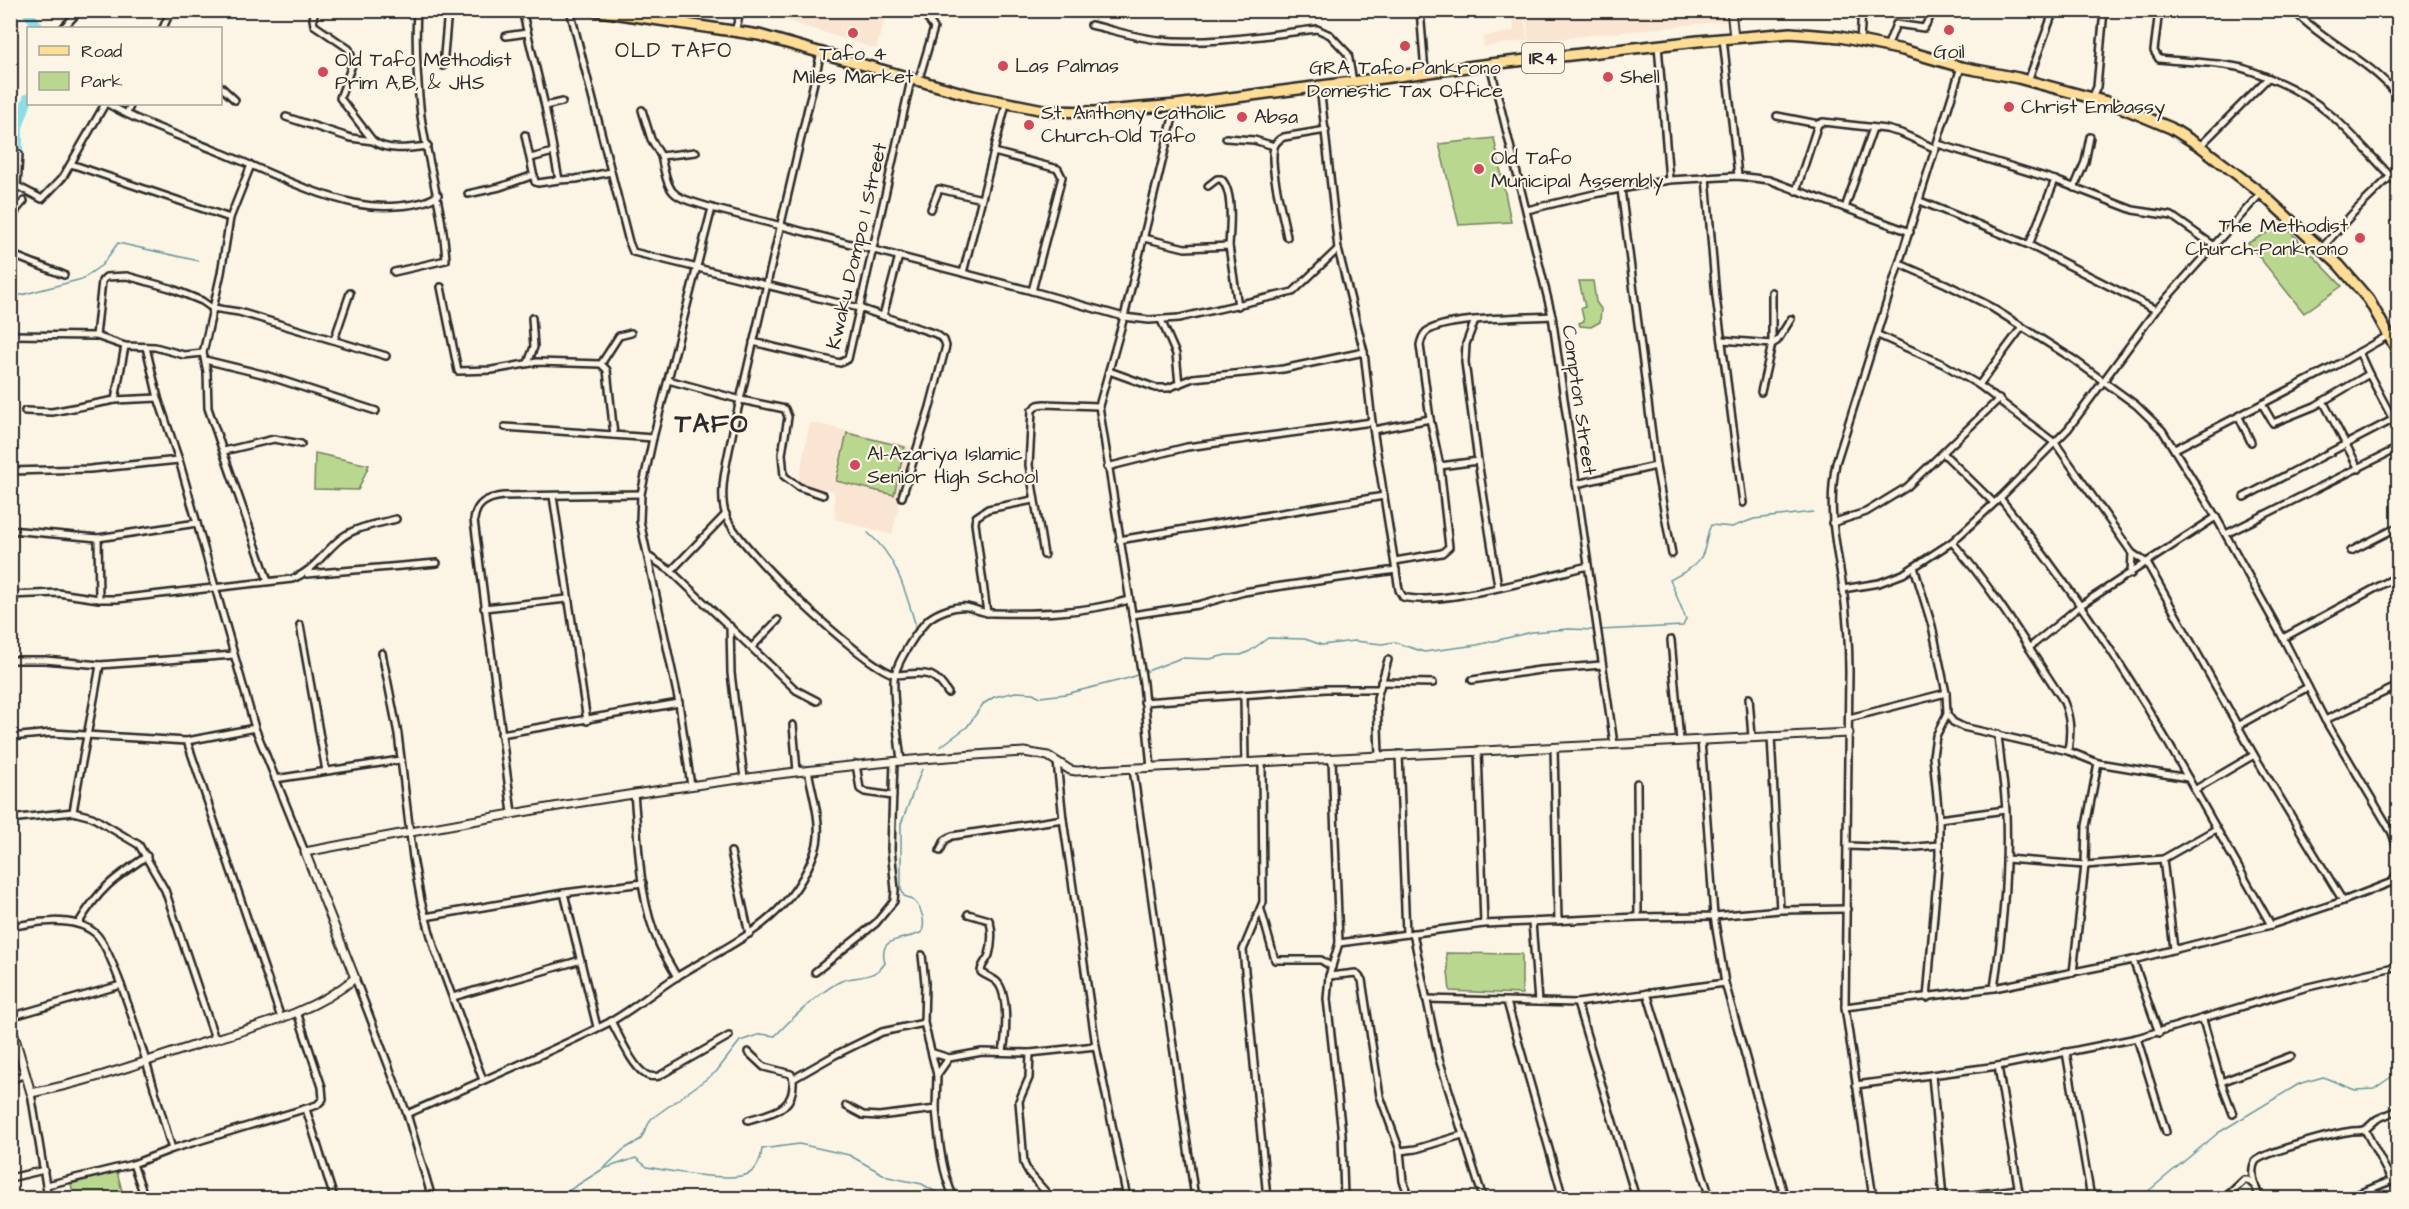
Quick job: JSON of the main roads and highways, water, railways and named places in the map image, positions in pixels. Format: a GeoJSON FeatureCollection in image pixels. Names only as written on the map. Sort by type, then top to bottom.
{"type":"FeatureCollection","features":[{"type":"Feature","properties":{"kind":"main road","name":"IR4"},"geometry":{"type":"LineString","coordinates":[[593,10],[735,31],[820,52],[914,81],[1006,104],[1073,113],[1176,105],[1490,64],[1734,37],[1811,34],[1887,46],[1961,67],[2028,81],[2092,98],[2139,114],[2170,128],[2200,146],[2261,193],[2322,248],[2359,287],[2398,352]]}},
{"type":"Feature","properties":{"kind":"waterway"},"geometry":{"type":"LineString","coordinates":[[26,10],[38,27]]}},
{"type":"Feature","properties":{"kind":"waterway"},"geometry":{"type":"LineString","coordinates":[[10,158],[18,151],[18,127],[27,101]]}},
{"type":"Feature","properties":{"kind":"waterway"},"geometry":{"type":"LineString","coordinates":[[10,298],[82,279],[102,265],[118,243],[199,261]]}},
{"type":"Feature","properties":{"kind":"waterway"},"geometry":{"type":"LineString","coordinates":[[1599,630],[1683,626],[1686,619],[1670,580],[1689,569],[1701,557],[1711,525],[1732,527],[1754,519],[1813,512]]}},
{"type":"Feature","properties":{"kind":"waterway"},"geometry":{"type":"LineString","coordinates":[[868,533],[878,542],[893,563],[915,623],[915,633]]}},
{"type":"Feature","properties":{"kind":"waterway"},"geometry":{"type":"LineString","coordinates":[[940,747],[967,727],[983,704],[994,697],[1016,692],[1033,693],[1040,697],[1066,694],[1129,678],[1181,658],[1210,659],[1226,655],[1241,655],[1268,638],[1305,639],[1322,645],[1354,641],[1382,644],[1394,642],[1424,652],[1477,645],[1532,632],[1569,629],[1594,630]]}},
{"type":"Feature","properties":{"kind":"waterway"},"geometry":{"type":"LineString","coordinates":[[603,1169],[623,1150],[641,1139],[651,1119],[716,1072],[740,1041],[761,1034],[775,1036],[828,989],[844,980],[867,976],[881,968],[885,963],[885,947],[889,943],[922,932],[923,920],[920,910],[913,901],[904,896],[901,889],[901,824],[922,769]]}},
{"type":"Feature","properties":{"kind":"waterway"},"geometry":{"type":"LineString","coordinates":[[2140,1198],[2218,1133],[2299,1084],[2323,1077],[2355,1090],[2374,1089],[2398,1072]]}},
{"type":"Feature","properties":{"kind":"waterway"},"geometry":{"type":"LineString","coordinates":[[557,1198],[603,1169],[636,1158],[647,1167],[670,1171],[715,1177],[742,1176],[753,1171],[759,1162],[762,1149],[799,1144],[849,1155],[888,1177],[922,1184],[946,1198]]}},
{"type":"Feature","properties":{"kind":"place","name":"Goil"},"geometry":{"type":"Point","coordinates":[1949,30]}},
{"type":"Feature","properties":{"kind":"place","name":"Tafo 4 Miles Market"},"geometry":{"type":"Point","coordinates":[853,33]}},
{"type":"Feature","properties":{"kind":"place","name":"GRA Tafo Pankrono Domestic Tax Office"},"geometry":{"type":"Point","coordinates":[1405,46]}},
{"type":"Feature","properties":{"kind":"place","name":"Las Palmas"},"geometry":{"type":"Point","coordinates":[1003,66]}},
{"type":"Feature","properties":{"kind":"place","name":"Old Tafo Methodist Prim A,B, & JHS"},"geometry":{"type":"Point","coordinates":[323,72]}},
{"type":"Feature","properties":{"kind":"place","name":"Shell"},"geometry":{"type":"Point","coordinates":[1608,77]}},
{"type":"Feature","properties":{"kind":"place","name":"Christ Embassy"},"geometry":{"type":"Point","coordinates":[2009,107]}},
{"type":"Feature","properties":{"kind":"place","name":"Absa"},"geometry":{"type":"Point","coordinates":[1242,117]}},
{"type":"Feature","properties":{"kind":"place","name":"St. Anthony Catholic Church-Old Tafo"},"geometry":{"type":"Point","coordinates":[1029,125]}},
{"type":"Feature","properties":{"kind":"place","name":"Old Tafo Municipal Assembly"},"geometry":{"type":"Point","coordinates":[1479,169]}},
{"type":"Feature","properties":{"kind":"place","name":"The Methodist Church-Pankrono"},"geometry":{"type":"Point","coordinates":[2360,238]}},
{"type":"Feature","properties":{"kind":"place","name":"Al-Azariya Islamic Senior High School"},"geometry":{"type":"Point","coordinates":[855,465]}},
{"type":"Feature","properties":{"kind":"district","name":"OLD TAFO"},"geometry":{"type":"Point","coordinates":[674,50]}},
{"type":"Feature","properties":{"kind":"district","name":"TAFO"},"geometry":{"type":"Point","coordinates":[712,424]}}]}
